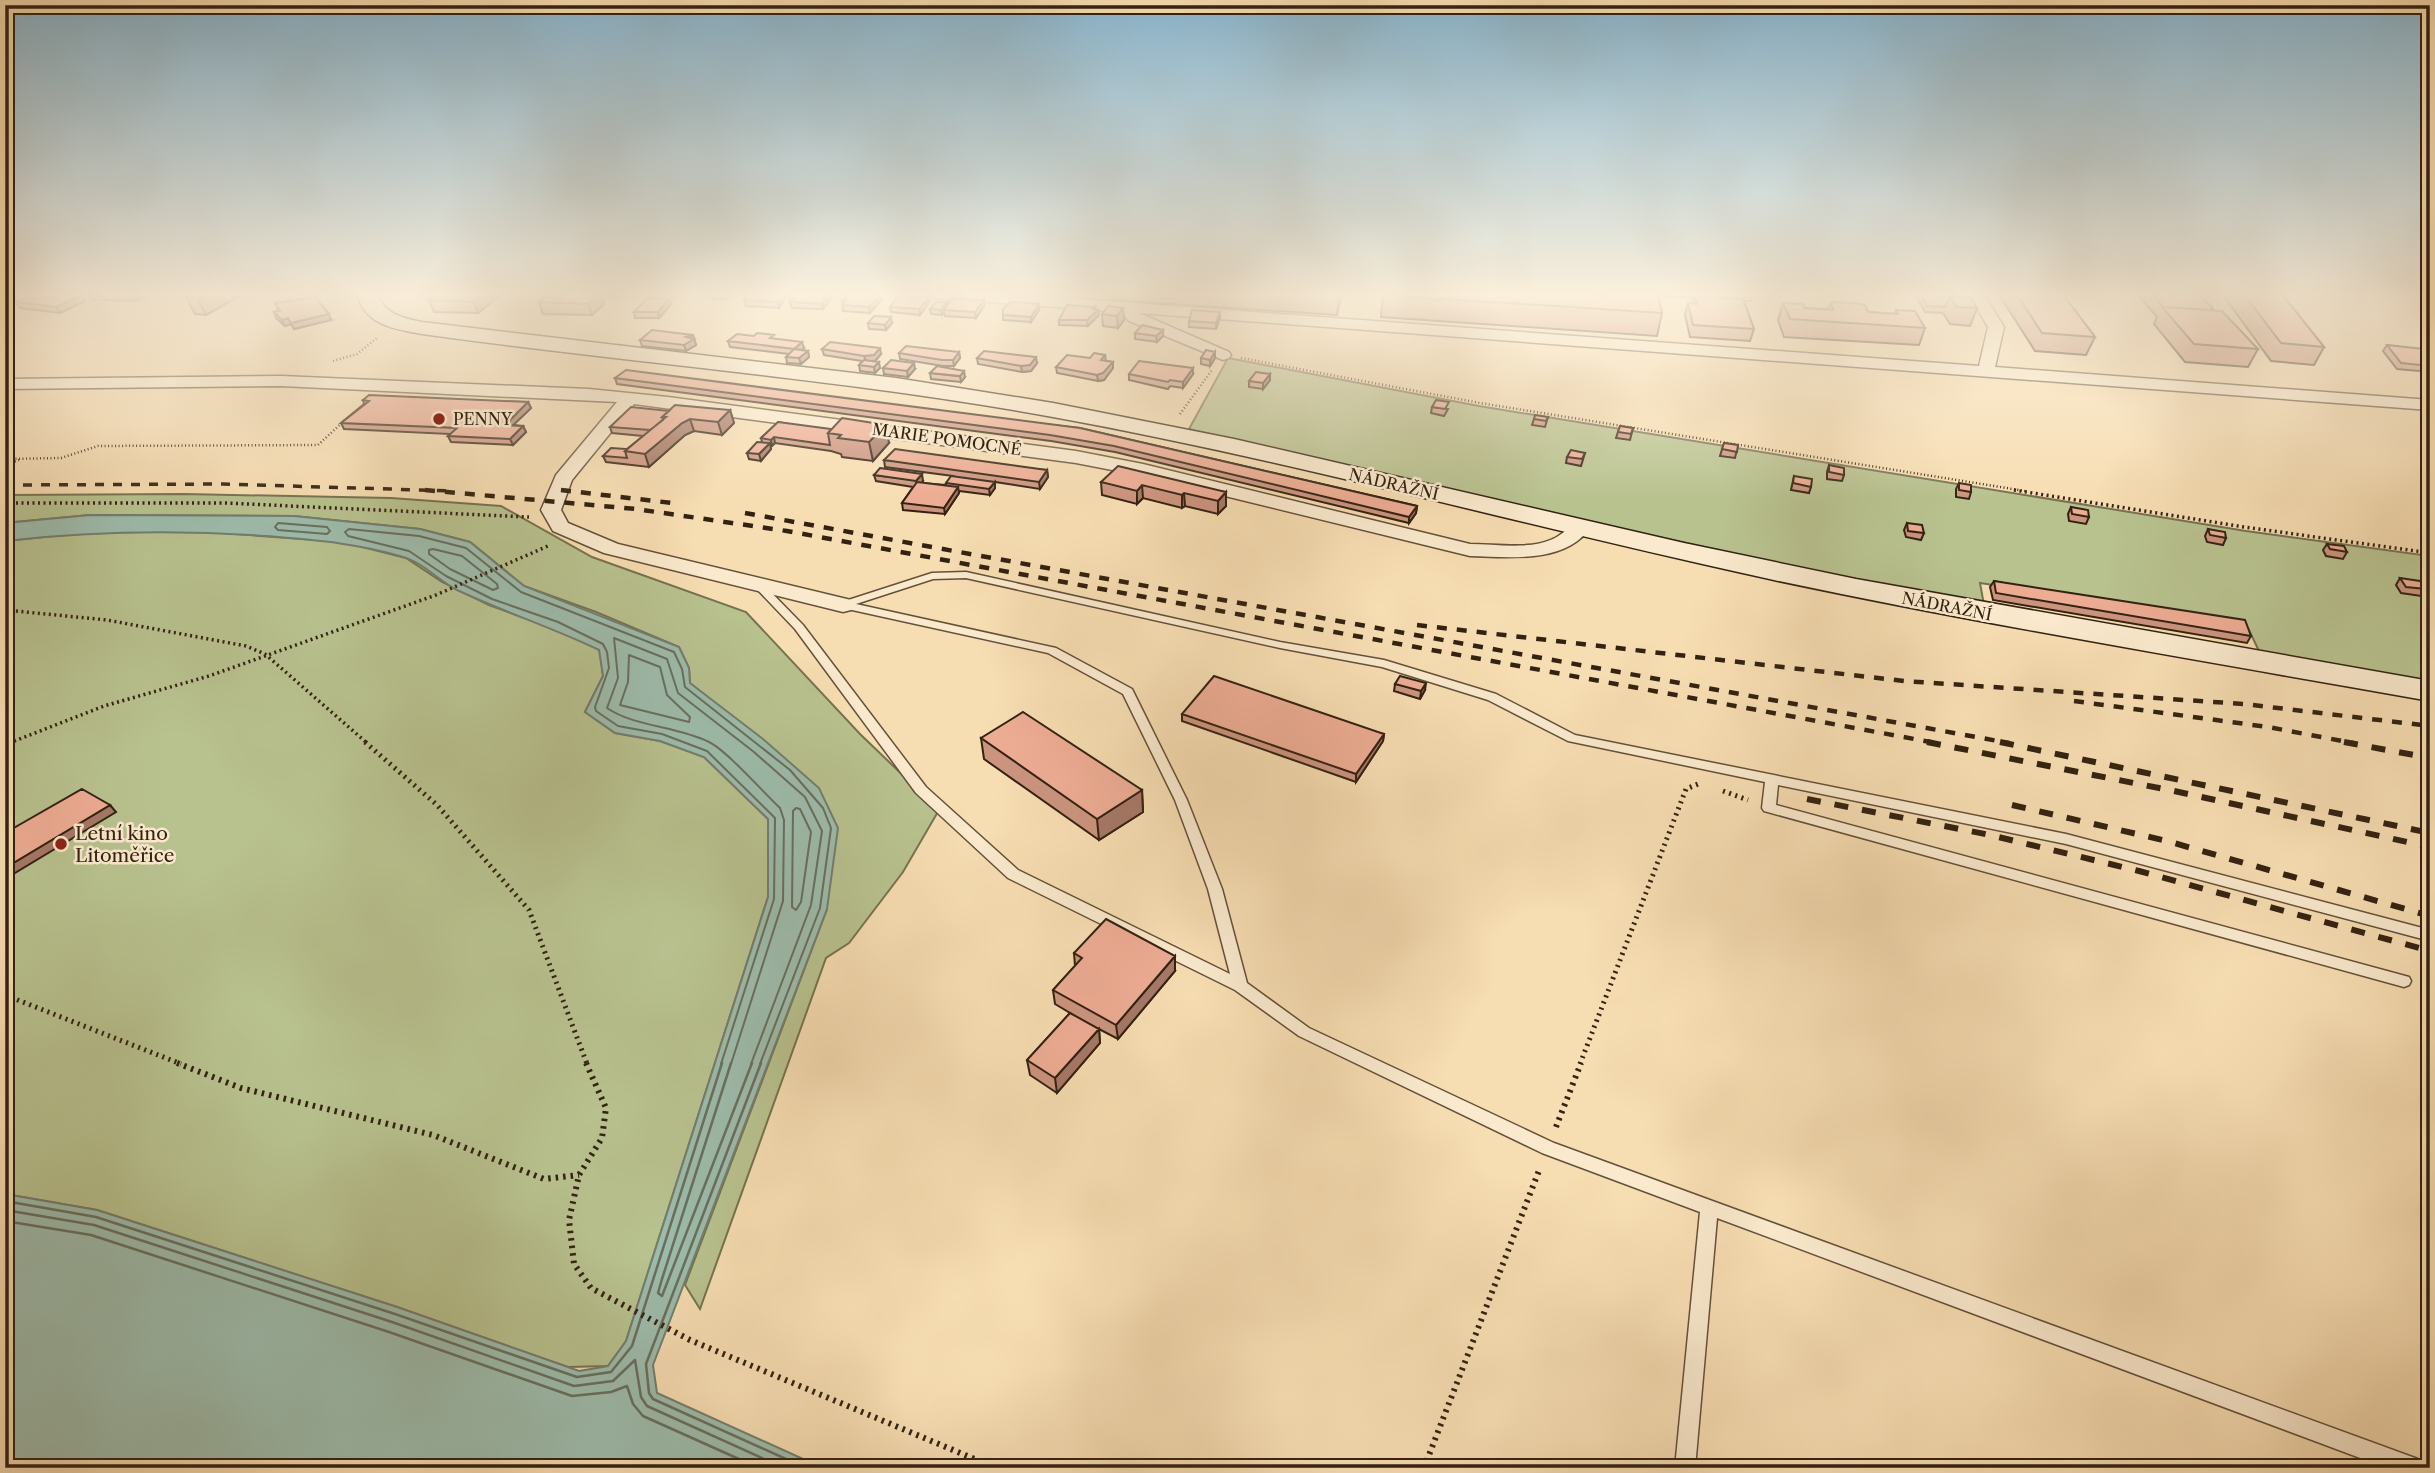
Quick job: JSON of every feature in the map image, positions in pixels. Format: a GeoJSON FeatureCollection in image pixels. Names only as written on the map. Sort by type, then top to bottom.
{"type":"FeatureCollection","features":[{"type":"Feature","properties":{"kind":"main road","name":"NÁDRAŽNÍ"},"geometry":{"type":"LineString","coordinates":[[698,362],[937,391],[1167,432],[1775,571],[1994,615],[2430,691]]}},
{"type":"Feature","properties":{"kind":"street"},"geometry":{"type":"LineString","coordinates":[[1852,362],[2430,405]]}},
{"type":"Feature","properties":{"kind":"street"},"geometry":{"type":"LineString","coordinates":[[1986,372],[1988,362]]}},
{"type":"Feature","properties":{"kind":"street","name":"MARIE POMOCNÉ"},"geometry":{"type":"LineString","coordinates":[[5,384],[281,381],[630,398],[1076,457],[1143,470],[1470,550],[1525,551],[1561,544],[1580,528]]}},
{"type":"Feature","properties":{"kind":"street"},"geometry":{"type":"LineString","coordinates":[[630,398],[563,479],[551,510],[560,527],[611,549],[843,605]]}},
{"type":"Feature","properties":{"kind":"lane"},"geometry":{"type":"LineString","coordinates":[[843,605],[932,576],[965,575],[1280,645],[1384,664],[1492,697],[1572,738],[2066,839],[2430,936]]}},
{"type":"Feature","properties":{"kind":"lane"},"geometry":{"type":"LineString","coordinates":[[759,586],[799,627],[921,790],[1013,874],[1240,986],[1304,1032],[1548,1148],[2415,1468]]}},
{"type":"Feature","properties":{"kind":"lane"},"geometry":{"type":"LineString","coordinates":[[843,605],[1052,650],[1128,692],[1186,813],[1215,889],[1240,986]]}},
{"type":"Feature","properties":{"kind":"lane"},"geometry":{"type":"LineString","coordinates":[[1772,779],[1769,808],[2404,981]]}},
{"type":"Feature","properties":{"kind":"lane"},"geometry":{"type":"LineString","coordinates":[[1685,1468],[1709,1208]]}},
{"type":"Feature","properties":{"kind":"path"},"geometry":{"type":"LineString","coordinates":[[322,365],[332,362]]}},
{"type":"Feature","properties":{"kind":"path"},"geometry":{"type":"LineString","coordinates":[[1167,432],[1218,362]]}},
{"type":"Feature","properties":{"kind":"path"},"geometry":{"type":"LineString","coordinates":[[1259,362],[1480,403],[2230,525],[2430,553]]}},
{"type":"Feature","properties":{"kind":"path"},"geometry":{"type":"LineString","coordinates":[[5,459],[61,458],[98,446],[318,445],[350,416]]}},
{"type":"Feature","properties":{"kind":"path"},"geometry":{"type":"LineString","coordinates":[[5,465],[23,459]]}},
{"type":"Feature","properties":{"kind":"path"},"geometry":{"type":"LineString","coordinates":[[5,503],[225,503],[555,519]]}},
{"type":"Feature","properties":{"kind":"path"},"geometry":{"type":"LineString","coordinates":[[5,745],[104,706],[209,676],[436,595],[574,534]]}},
{"type":"Feature","properties":{"kind":"path"},"geometry":{"type":"LineString","coordinates":[[5,610],[107,621],[246,646],[265,654],[437,805],[529,910],[575,1037],[606,1108],[602,1138],[579,1175],[569,1220],[574,1264],[591,1288],[690,1340],[996,1468]]}},
{"type":"Feature","properties":{"kind":"path"},"geometry":{"type":"LineString","coordinates":[[1424,1468],[1686,789],[1700,784],[1709,787]]}},
{"type":"Feature","properties":{"kind":"path"},"geometry":{"type":"LineString","coordinates":[[1719,790],[1769,808]]}},
{"type":"Feature","properties":{"kind":"path"},"geometry":{"type":"LineString","coordinates":[[5,995],[241,1088],[433,1135],[544,1179],[579,1175]]}},
{"type":"Feature","properties":{"kind":"green space"},"geometry":{"type":"Polygon","coordinates":[[[1226,362],[1248,362],[1479,406],[2246,531],[2430,556],[2430,683],[2260,653],[2246,624],[1980,583],[1984,605],[1685,543],[1189,429],[1226,362]]]}},
{"type":"Feature","properties":{"kind":"green space"},"geometry":{"type":"Polygon","coordinates":[[[184,494],[391,498],[501,506],[592,557],[746,612],[860,734],[939,810],[903,872],[849,943],[826,958],[700,1309],[685,1285],[827,909],[716,705],[690,683],[689,668],[679,647],[596,612],[524,586],[470,542],[420,529],[294,516],[90,515],[5,523],[5,495],[184,494]]]}},
{"type":"Feature","properties":{"kind":"green space"},"geometry":{"type":"Polygon","coordinates":[[[195,531],[343,542],[406,558],[442,582],[489,605],[555,629],[600,650],[603,676],[585,712],[615,733],[660,741],[704,757],[769,820],[768,897],[626,1341],[608,1366],[568,1367],[397,1307],[97,1210],[5,1194],[5,541],[84,533],[195,531]]]}},
{"type":"Feature","properties":{"kind":"water"},"geometry":{"type":"Polygon","coordinates":[[[90,515],[294,516],[420,529],[470,542],[524,586],[679,647],[689,668],[690,683],[763,739],[819,788],[838,828],[827,909],[653,1365],[657,1393],[823,1468],[5,1468],[5,1194],[97,1210],[397,1307],[579,1371],[608,1366],[626,1341],[768,897],[768,819],[704,757],[660,741],[615,733],[585,712],[603,676],[599,650],[457,590],[410,559],[352,545],[266,536],[168,532],[103,533],[5,541],[5,523],[90,515]]]}},
{"type":"Feature","properties":{"kind":"building"},"geometry":{"type":"Polygon","coordinates":[[[862,362],[879,362],[874,367],[859,365],[862,362]]]}},
{"type":"Feature","properties":{"kind":"building"},"geometry":{"type":"Polygon","coordinates":[[[889,362],[914,363],[907,371],[883,368],[889,362]]]}},
{"type":"Feature","properties":{"kind":"building"},"geometry":{"type":"Polygon","coordinates":[[[998,362],[1032,362],[1030,365],[998,362]]]}},
{"type":"Feature","properties":{"kind":"building"},"geometry":{"type":"Polygon","coordinates":[[[1061,362],[1113,362],[1103,373],[1097,375],[1056,367],[1061,362]]]}},
{"type":"Feature","properties":{"kind":"building"},"geometry":{"type":"Polygon","coordinates":[[[1138,362],[1193,368],[1183,382],[1168,382],[1129,374],[1138,362]]]}},
{"type":"Feature","properties":{"kind":"building"},"geometry":{"type":"Polygon","coordinates":[[[2430,362],[2430,366],[2401,363],[2430,362]]]}},
{"type":"Feature","properties":{"kind":"building"},"geometry":{"type":"Polygon","coordinates":[[[937,366],[964,371],[960,376],[930,373],[937,366]]]}},
{"type":"Feature","properties":{"kind":"building"},"geometry":{"type":"Polygon","coordinates":[[[626,370],[1080,428],[1417,506],[1409,517],[1114,446],[1050,435],[615,378],[626,370]]]}},
{"type":"Feature","properties":{"kind":"building"},"geometry":{"type":"Polygon","coordinates":[[[1256,372],[1270,374],[1263,383],[1249,381],[1256,372]]]}},
{"type":"Feature","properties":{"kind":"building","name":"PENNY"},"geometry":{"type":"Polygon","coordinates":[[[369,395],[528,402],[505,425],[523,426],[510,439],[448,436],[457,428],[341,423],[369,401],[363,400],[369,395]]]}},
{"type":"Feature","properties":{"kind":"building"},"geometry":{"type":"Polygon","coordinates":[[[1436,400],[1449,402],[1445,409],[1432,407],[1436,400]]]}},
{"type":"Feature","properties":{"kind":"building"},"geometry":{"type":"Polygon","coordinates":[[[675,405],[730,410],[718,422],[690,419],[682,423],[645,454],[625,451],[666,417],[662,417],[675,405]]]}},
{"type":"Feature","properties":{"kind":"building"},"geometry":{"type":"Polygon","coordinates":[[[631,407],[669,411],[662,417],[663,420],[650,430],[610,427],[631,407]]]}},
{"type":"Feature","properties":{"kind":"building"},"geometry":{"type":"Polygon","coordinates":[[[1535,415],[1548,417],[1546,421],[1534,419],[1535,415]]]}},
{"type":"Feature","properties":{"kind":"building"},"geometry":{"type":"Polygon","coordinates":[[[842,418],[886,425],[869,442],[838,438],[841,435],[828,433],[842,418]]]}},
{"type":"Feature","properties":{"kind":"building"},"geometry":{"type":"Polygon","coordinates":[[[778,422],[831,429],[828,433],[830,445],[774,437],[771,440],[761,438],[778,422]]]}},
{"type":"Feature","properties":{"kind":"building"},"geometry":{"type":"Polygon","coordinates":[[[1620,426],[1633,428],[1631,434],[1618,432],[1620,426]]]}},
{"type":"Feature","properties":{"kind":"building"},"geometry":{"type":"Polygon","coordinates":[[[757,442],[770,443],[759,454],[747,453],[757,442]]]}},
{"type":"Feature","properties":{"kind":"building"},"geometry":{"type":"Polygon","coordinates":[[[1724,443],[1738,445],[1737,452],[1722,449],[1724,443]]]}},
{"type":"Feature","properties":{"kind":"building"},"geometry":{"type":"Polygon","coordinates":[[[611,448],[627,449],[627,458],[603,456],[611,448]]]}},
{"type":"Feature","properties":{"kind":"building"},"geometry":{"type":"Polygon","coordinates":[[[895,449],[1047,470],[1039,482],[884,460],[895,449]]]}},
{"type":"Feature","properties":{"kind":"building"},"geometry":{"type":"Polygon","coordinates":[[[1571,450],[1585,453],[1582,459],[1567,457],[1571,450]]]}},
{"type":"Feature","properties":{"kind":"building"},"geometry":{"type":"Polygon","coordinates":[[[1829,465],[1844,468],[1844,475],[1829,472],[1829,465]]]}},
{"type":"Feature","properties":{"kind":"building"},"geometry":{"type":"Polygon","coordinates":[[[1118,466],[1226,492],[1218,501],[1142,485],[1137,491],[1101,482],[1118,466]]]}},
{"type":"Feature","properties":{"kind":"building"},"geometry":{"type":"Polygon","coordinates":[[[880,468],[922,474],[916,481],[874,475],[880,468]]]}},
{"type":"Feature","properties":{"kind":"building"},"geometry":{"type":"Polygon","coordinates":[[[951,476],[995,482],[989,489],[946,483],[951,476]]]}},
{"type":"Feature","properties":{"kind":"building"},"geometry":{"type":"Polygon","coordinates":[[[1794,476],[1812,479],[1811,487],[1793,483],[1794,476]]]}},
{"type":"Feature","properties":{"kind":"building"},"geometry":{"type":"Polygon","coordinates":[[[917,482],[958,487],[944,508],[902,503],[917,482]]]}},
{"type":"Feature","properties":{"kind":"building"},"geometry":{"type":"Polygon","coordinates":[[[1959,483],[1971,485],[1971,492],[1959,490],[1959,483]]]}},
{"type":"Feature","properties":{"kind":"building"},"geometry":{"type":"Polygon","coordinates":[[[2071,507],[2088,510],[2089,517],[2072,514],[2071,507]]]}},
{"type":"Feature","properties":{"kind":"building"},"geometry":{"type":"Polygon","coordinates":[[[1907,523],[1922,525],[1924,533],[1908,531],[1907,523]]]}},
{"type":"Feature","properties":{"kind":"building"},"geometry":{"type":"Polygon","coordinates":[[[2208,529],[2225,532],[2226,538],[2210,535],[2208,529]]]}},
{"type":"Feature","properties":{"kind":"building"},"geometry":{"type":"Polygon","coordinates":[[[2327,544],[2344,546],[2347,552],[2330,549],[2327,544]]]}},
{"type":"Feature","properties":{"kind":"building"},"geometry":{"type":"Polygon","coordinates":[[[2400,578],[2420,581],[2426,589],[2406,587],[2400,578]]]}},
{"type":"Feature","properties":{"kind":"building"},"geometry":{"type":"Polygon","coordinates":[[[1994,581],[2245,620],[2251,636],[1996,593],[1994,581]]]}},
{"type":"Feature","properties":{"kind":"building"},"geometry":{"type":"Polygon","coordinates":[[[1214,676],[1384,734],[1356,774],[1182,714],[1214,676]]]}},
{"type":"Feature","properties":{"kind":"building"},"geometry":{"type":"Polygon","coordinates":[[[1400,676],[1426,683],[1421,691],[1395,684],[1400,676]]]}},
{"type":"Feature","properties":{"kind":"building"},"geometry":{"type":"Polygon","coordinates":[[[1023,712],[1142,790],[1097,819],[981,738],[1023,712]]]}},
{"type":"Feature","properties":{"kind":"building"},"geometry":{"type":"Polygon","coordinates":[[[82,789],[110,805],[5,868],[5,833],[82,789]]]}},
{"type":"Feature","properties":{"kind":"building"},"geometry":{"type":"Polygon","coordinates":[[[1106,919],[1175,956],[1116,1025],[1053,990],[1082,958],[1074,953],[1106,919]]]}},
{"type":"Feature","properties":{"kind":"building"},"geometry":{"type":"Polygon","coordinates":[[[1070,1013],[1099,1029],[1055,1078],[1027,1060],[1070,1013]]]}},
{"type":"Feature","properties":{"kind":"railway"},"geometry":{"type":"LineString","coordinates":[[5,485],[223,484],[427,490]]}},
{"type":"Feature","properties":{"kind":"railway"},"geometry":{"type":"LineString","coordinates":[[427,490],[454,491]]}},
{"type":"Feature","properties":{"kind":"railway"},"geometry":{"type":"LineString","coordinates":[[427,490],[636,509],[787,531],[1936,743]]}},
{"type":"Feature","properties":{"kind":"railway"},"geometry":{"type":"LineString","coordinates":[[573,491],[561,490],[672,503]]}},
{"type":"Feature","properties":{"kind":"railway"},"geometry":{"type":"LineString","coordinates":[[745,513],[2009,743]]}},
{"type":"Feature","properties":{"kind":"railway"},"geometry":{"type":"LineString","coordinates":[[1417,625],[1904,681],[2244,704],[2430,726]]}},
{"type":"Feature","properties":{"kind":"railway"},"geometry":{"type":"LineString","coordinates":[[2074,701],[2268,727],[2353,743]]}},
{"type":"Feature","properties":{"kind":"railway"},"geometry":{"type":"LineString","coordinates":[[1927,742],[2174,791],[2430,847]]}},
{"type":"Feature","properties":{"kind":"railway"},"geometry":{"type":"LineString","coordinates":[[2000,742],[2430,833]]}},
{"type":"Feature","properties":{"kind":"railway"},"geometry":{"type":"LineString","coordinates":[[2344,742],[2430,758]]}},
{"type":"Feature","properties":{"kind":"railway"},"geometry":{"type":"LineString","coordinates":[[1807,799],[1990,835],[2139,871],[2430,951]]}},
{"type":"Feature","properties":{"kind":"railway"},"geometry":{"type":"LineString","coordinates":[[2012,805],[2167,841],[2430,916]]}},
{"type":"Feature","properties":{"kind":"place","name":"PENNY"},"geometry":{"type":"Point","coordinates":[439,419]}},
{"type":"Feature","properties":{"kind":"place","name":"Letní kino Litoměřice"},"geometry":{"type":"Point","coordinates":[61,844]}}]}
